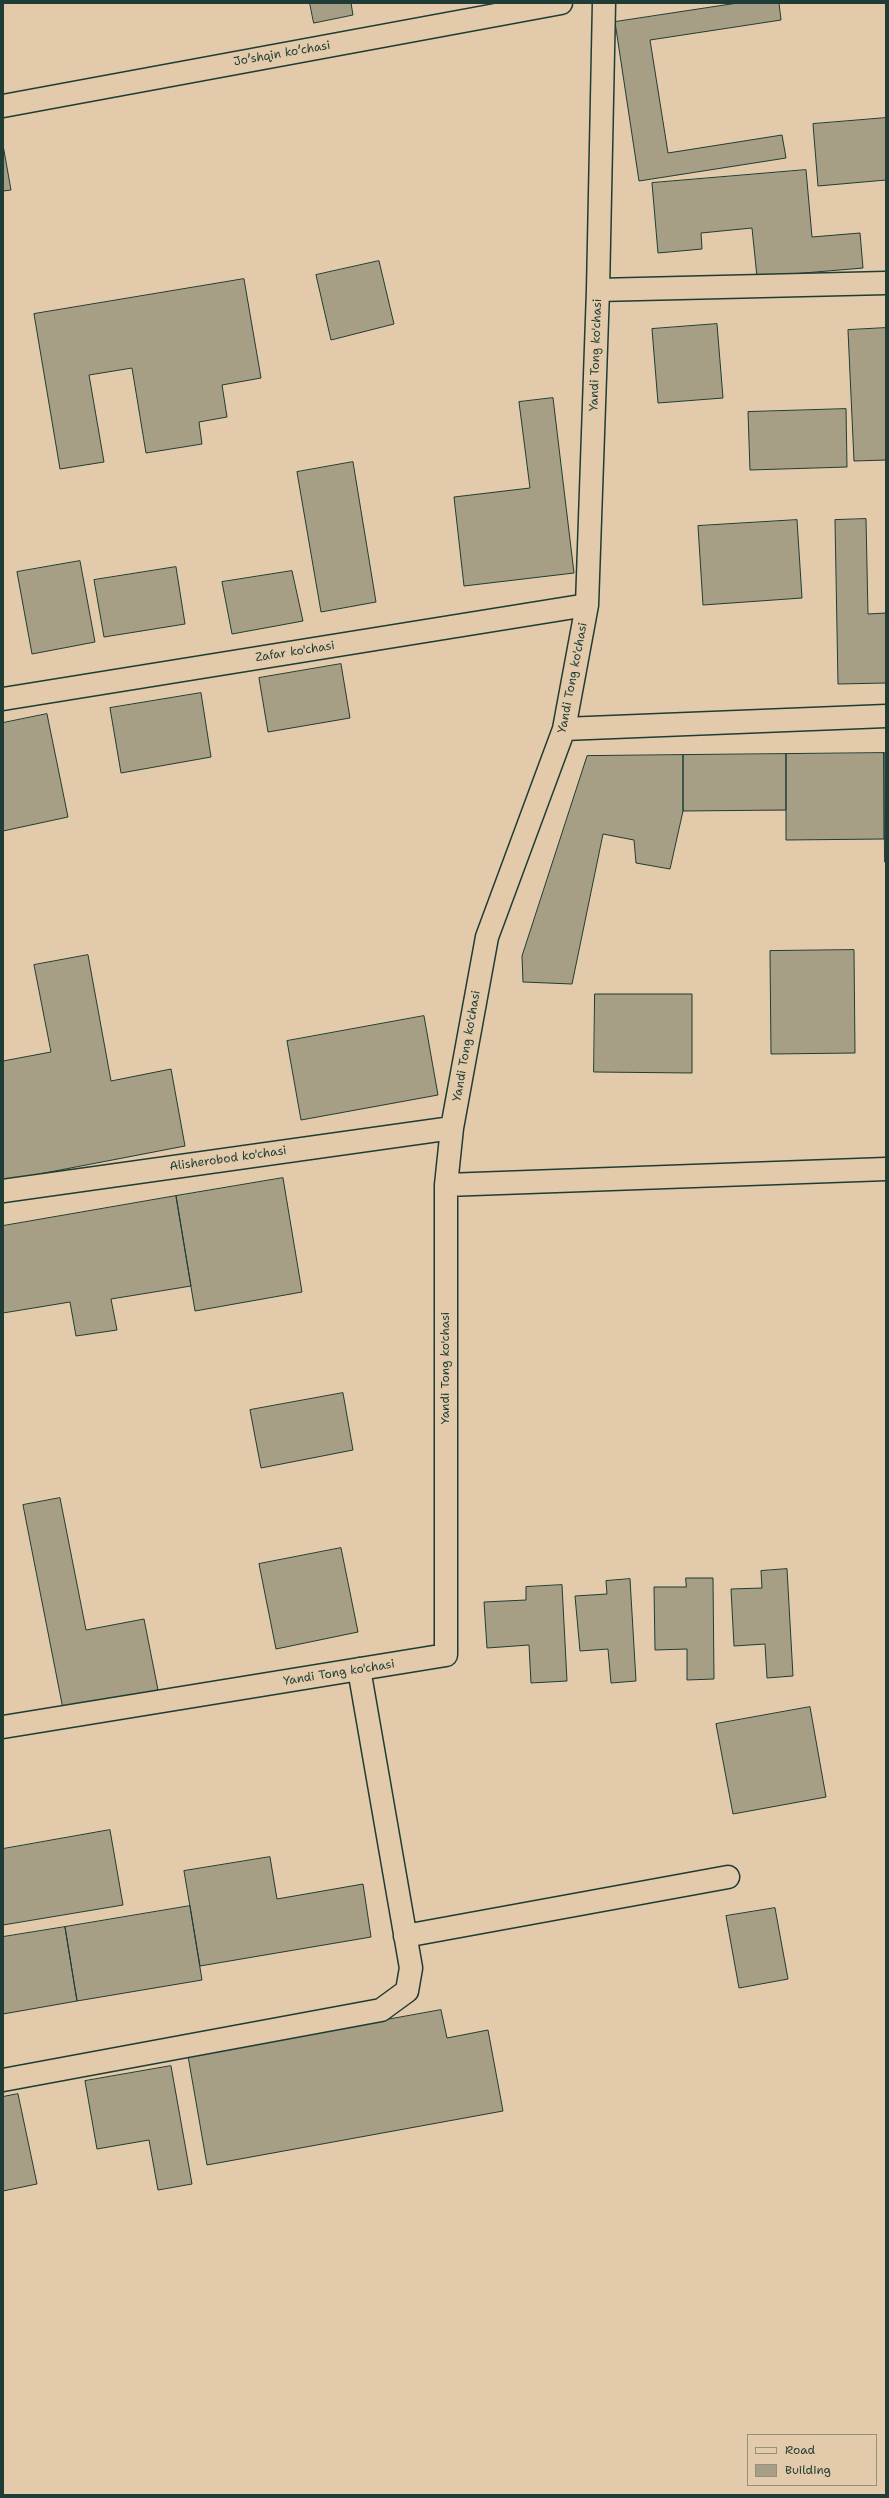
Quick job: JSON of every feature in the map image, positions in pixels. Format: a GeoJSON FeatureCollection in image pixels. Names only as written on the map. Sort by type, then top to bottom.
{"type":"FeatureCollection","features":[{"type":"Feature","properties":{"kind":"street","name":"Joʼshqin koʼchasi"},"geometry":{"type":"LineString","coordinates":[[3,106],[560,3]]}},
{"type":"Feature","properties":{"kind":"street","name":"Yandi Tong ko'chasi"},"geometry":{"type":"LineString","coordinates":[[3,1727],[446,1656],[446,1185],[452,1128],[488,937],[564,729],[587,605],[598,290],[604,3]]}},
{"type":"Feature","properties":{"kind":"street"},"geometry":{"type":"LineString","coordinates":[[598,290],[886,283]]}},
{"type":"Feature","properties":{"kind":"street","name":"Zafar ko'chasi"},"geometry":{"type":"LineString","coordinates":[[3,699],[587,605]]}},
{"type":"Feature","properties":{"kind":"street"},"geometry":{"type":"LineString","coordinates":[[564,729],[886,716]]}},
{"type":"Feature","properties":{"kind":"street","name":"Alisherobod ko'chasi"},"geometry":{"type":"LineString","coordinates":[[3,1191],[452,1128]]}},
{"type":"Feature","properties":{"kind":"street"},"geometry":{"type":"LineString","coordinates":[[446,1185],[886,1169]]}},
{"type":"Feature","properties":{"kind":"street"},"geometry":{"type":"LineString","coordinates":[[3,2080],[381,2010],[407,1991],[411,1968],[359,1669]]}},
{"type":"Feature","properties":{"kind":"street"},"geometry":{"type":"LineString","coordinates":[[405,1936],[728,1877]]}},
{"type":"Feature","properties":{"kind":"building"},"geometry":{"type":"Polygon","coordinates":[[[310,3],[351,3],[353,15],[314,23],[310,3]]]}},
{"type":"Feature","properties":{"kind":"building"},"geometry":{"type":"Polygon","coordinates":[[[738,3],[779,3],[781,20],[650,40],[668,153],[782,135],[786,158],[639,181],[615,22],[738,3]]]}},
{"type":"Feature","properties":{"kind":"building"},"geometry":{"type":"Polygon","coordinates":[[[886,118],[886,180],[818,186],[813,124],[886,118]]]}},
{"type":"Feature","properties":{"kind":"building"},"geometry":{"type":"Polygon","coordinates":[[[3,145],[11,190],[3,191],[3,145]]]}},
{"type":"Feature","properties":{"kind":"building"},"geometry":{"type":"Polygon","coordinates":[[[806,170],[812,237],[860,233],[863,268],[757,277],[752,228],[701,233],[702,249],[658,253],[652,183],[806,170]]]}},
{"type":"Feature","properties":{"kind":"building"},"geometry":{"type":"Polygon","coordinates":[[[379,261],[394,324],[331,340],[316,275],[379,261]]]}},
{"type":"Feature","properties":{"kind":"building"},"geometry":{"type":"Polygon","coordinates":[[[244,279],[261,378],[222,385],[227,417],[199,422],[202,444],[146,453],[132,368],[89,375],[104,462],[60,469],[34,314],[244,279]]]}},
{"type":"Feature","properties":{"kind":"building"},"geometry":{"type":"Polygon","coordinates":[[[717,324],[723,398],[658,403],[652,329],[717,324]]]}},
{"type":"Feature","properties":{"kind":"building"},"geometry":{"type":"Polygon","coordinates":[[[886,328],[886,460],[854,461],[848,330],[886,328]]]}},
{"type":"Feature","properties":{"kind":"building"},"geometry":{"type":"Polygon","coordinates":[[[553,398],[574,573],[464,586],[454,497],[530,488],[519,402],[553,398]]]}},
{"type":"Feature","properties":{"kind":"building"},"geometry":{"type":"Polygon","coordinates":[[[846,409],[847,467],[750,470],[748,412],[846,409]]]}},
{"type":"Feature","properties":{"kind":"building"},"geometry":{"type":"Polygon","coordinates":[[[353,462],[376,602],[321,612],[297,472],[353,462]]]}},
{"type":"Feature","properties":{"kind":"building"},"geometry":{"type":"Polygon","coordinates":[[[866,519],[868,614],[886,613],[886,683],[838,684],[835,520],[866,519]]]}},
{"type":"Feature","properties":{"kind":"building"},"geometry":{"type":"Polygon","coordinates":[[[797,520],[802,598],[703,605],[698,526],[797,520]]]}},
{"type":"Feature","properties":{"kind":"building"},"geometry":{"type":"Polygon","coordinates":[[[80,561],[95,642],[32,654],[17,572],[80,561]]]}},
{"type":"Feature","properties":{"kind":"building"},"geometry":{"type":"Polygon","coordinates":[[[176,567],[185,624],[104,637],[94,580],[176,567]]]}},
{"type":"Feature","properties":{"kind":"building"},"geometry":{"type":"Polygon","coordinates":[[[292,571],[303,621],[232,634],[222,582],[292,571]]]}},
{"type":"Feature","properties":{"kind":"building"},"geometry":{"type":"Polygon","coordinates":[[[341,664],[350,718],[268,732],[259,678],[341,664]]]}},
{"type":"Feature","properties":{"kind":"building"},"geometry":{"type":"Polygon","coordinates":[[[201,693],[211,757],[121,773],[110,708],[201,693]]]}},
{"type":"Feature","properties":{"kind":"building"},"geometry":{"type":"Polygon","coordinates":[[[47,714],[68,817],[3,831],[3,723],[47,714]]]}},
{"type":"Feature","properties":{"kind":"building"},"geometry":{"type":"Polygon","coordinates":[[[884,753],[886,753],[886,862],[885,862],[884,753]]]}},
{"type":"Feature","properties":{"kind":"building"},"geometry":{"type":"Polygon","coordinates":[[[884,753],[884,839],[786,840],[786,754],[884,753]]]}},
{"type":"Feature","properties":{"kind":"building"},"geometry":{"type":"Polygon","coordinates":[[[786,754],[786,810],[683,811],[683,755],[786,754]]]}},
{"type":"Feature","properties":{"kind":"building"},"geometry":{"type":"Polygon","coordinates":[[[683,755],[683,811],[670,869],[636,863],[634,840],[603,834],[572,984],[523,982],[522,956],[587,756],[683,755]]]}},
{"type":"Feature","properties":{"kind":"building"},"geometry":{"type":"Polygon","coordinates":[[[854,950],[855,1053],[771,1054],[770,951],[854,950]]]}},
{"type":"Feature","properties":{"kind":"building"},"geometry":{"type":"Polygon","coordinates":[[[88,955],[111,1081],[171,1069],[185,1146],[3,1181],[3,1061],[51,1052],[34,965],[88,955]]]}},
{"type":"Feature","properties":{"kind":"building"},"geometry":{"type":"Polygon","coordinates":[[[595,994],[692,994],[692,1073],[594,1072],[595,994]]]}},
{"type":"Feature","properties":{"kind":"building"},"geometry":{"type":"Polygon","coordinates":[[[424,1016],[438,1095],[301,1120],[287,1041],[424,1016]]]}},
{"type":"Feature","properties":{"kind":"building"},"geometry":{"type":"Polygon","coordinates":[[[283,1178],[302,1292],[195,1311],[176,1196],[283,1178]]]}},
{"type":"Feature","properties":{"kind":"building"},"geometry":{"type":"Polygon","coordinates":[[[176,1196],[191,1286],[111,1299],[117,1330],[76,1336],[70,1302],[3,1313],[3,1226],[176,1196]]]}},
{"type":"Feature","properties":{"kind":"building"},"geometry":{"type":"Polygon","coordinates":[[[343,1393],[353,1450],[261,1468],[250,1410],[343,1393]]]}},
{"type":"Feature","properties":{"kind":"building"},"geometry":{"type":"Polygon","coordinates":[[[60,1498],[86,1630],[144,1619],[158,1690],[63,1709],[23,1505],[60,1498]]]}},
{"type":"Feature","properties":{"kind":"building"},"geometry":{"type":"Polygon","coordinates":[[[341,1548],[358,1632],[276,1649],[259,1564],[341,1548]]]}},
{"type":"Feature","properties":{"kind":"building"},"geometry":{"type":"Polygon","coordinates":[[[787,1569],[793,1676],[767,1678],[765,1644],[734,1646],[731,1589],[762,1588],[761,1571],[787,1569]]]}},
{"type":"Feature","properties":{"kind":"building"},"geometry":{"type":"Polygon","coordinates":[[[686,1578],[713,1578],[714,1679],[687,1680],[687,1649],[655,1650],[654,1587],[686,1587],[686,1578]]]}},
{"type":"Feature","properties":{"kind":"building"},"geometry":{"type":"Polygon","coordinates":[[[630,1579],[636,1681],[611,1683],[608,1649],[580,1651],[575,1596],[607,1594],[606,1581],[630,1579]]]}},
{"type":"Feature","properties":{"kind":"building"},"geometry":{"type":"Polygon","coordinates":[[[562,1585],[567,1681],[531,1683],[529,1645],[487,1648],[484,1602],[526,1600],[526,1587],[562,1585]]]}},
{"type":"Feature","properties":{"kind":"building"},"geometry":{"type":"Polygon","coordinates":[[[810,1707],[826,1797],[733,1814],[716,1724],[810,1707]]]}},
{"type":"Feature","properties":{"kind":"building"},"geometry":{"type":"Polygon","coordinates":[[[110,1830],[123,1905],[3,1925],[3,1849],[110,1830]]]}},
{"type":"Feature","properties":{"kind":"building"},"geometry":{"type":"Polygon","coordinates":[[[270,1857],[277,1899],[363,1884],[371,1937],[200,1966],[184,1871],[270,1857]]]}},
{"type":"Feature","properties":{"kind":"building"},"geometry":{"type":"Polygon","coordinates":[[[190,1906],[202,1980],[77,2001],[65,1927],[190,1906]]]}},
{"type":"Feature","properties":{"kind":"building"},"geometry":{"type":"Polygon","coordinates":[[[775,1908],[788,1979],[739,1988],[726,1916],[775,1908]]]}},
{"type":"Feature","properties":{"kind":"building"},"geometry":{"type":"Polygon","coordinates":[[[65,1927],[77,2001],[3,2014],[3,1937],[65,1927]]]}},
{"type":"Feature","properties":{"kind":"building"},"geometry":{"type":"Polygon","coordinates":[[[441,2010],[447,2038],[488,2030],[503,2111],[207,2165],[188,2056],[441,2010]]]}},
{"type":"Feature","properties":{"kind":"building"},"geometry":{"type":"Polygon","coordinates":[[[171,2066],[192,2184],[158,2190],[149,2140],[97,2149],[85,2081],[171,2066]]]}},
{"type":"Feature","properties":{"kind":"building"},"geometry":{"type":"Polygon","coordinates":[[[18,2094],[37,2184],[3,2191],[3,2097],[18,2094]]]}}]}
